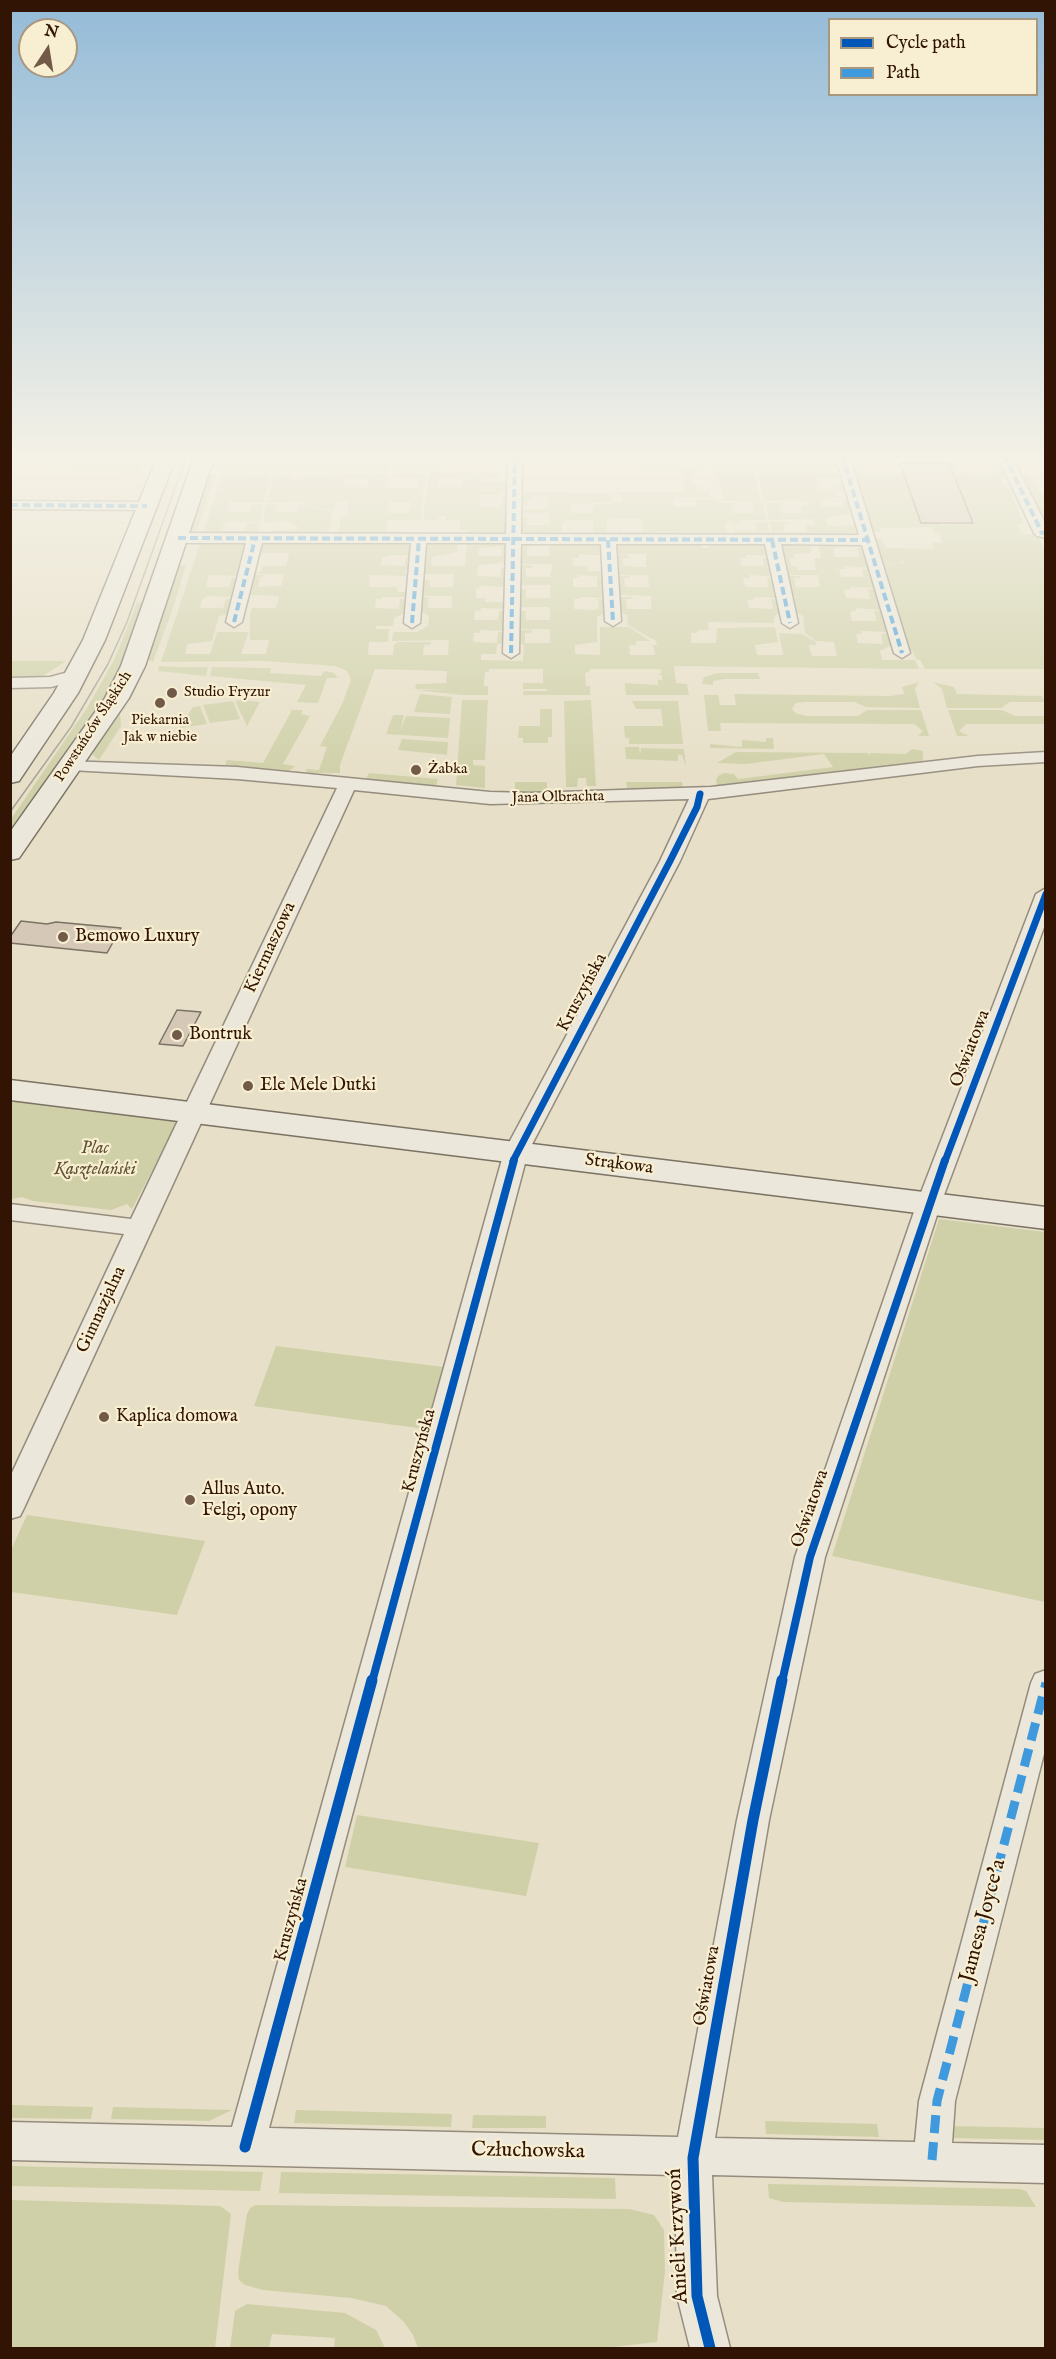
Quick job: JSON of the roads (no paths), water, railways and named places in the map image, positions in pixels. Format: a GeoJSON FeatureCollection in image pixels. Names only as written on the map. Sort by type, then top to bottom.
{"type":"FeatureCollection","features":[{"type":"Feature","properties":{"kind":"main road"},"geometry":{"type":"LineString","coordinates":[[10,776],[94,640],[124,565]]}},
{"type":"Feature","properties":{"kind":"main road","name":"Powstańców Śląskich"},"geometry":{"type":"LineString","coordinates":[[10,852],[117,698],[133,666],[168,565]]}},
{"type":"Feature","properties":{"kind":"main road"},"geometry":{"type":"LineString","coordinates":[[10,1090],[193,1112]]}},
{"type":"Feature","properties":{"kind":"main road","name":"Strąkowa"},"geometry":{"type":"LineString","coordinates":[[193,1112],[1046,1218]]}},
{"type":"Feature","properties":{"kind":"street"},"geometry":{"type":"LineString","coordinates":[[234,622],[248,565]]}},
{"type":"Feature","properties":{"kind":"street"},"geometry":{"type":"LineString","coordinates":[[412,623],[417,565]]}},
{"type":"Feature","properties":{"kind":"street"},"geometry":{"type":"LineString","coordinates":[[512,653],[514,565]]}},
{"type":"Feature","properties":{"kind":"street"},"geometry":{"type":"LineString","coordinates":[[610,565],[613,621]]}},
{"type":"Feature","properties":{"kind":"street"},"geometry":{"type":"LineString","coordinates":[[777,565],[790,623]]}},
{"type":"Feature","properties":{"kind":"street"},"geometry":{"type":"LineString","coordinates":[[875,565],[902,653]]}},
{"type":"Feature","properties":{"kind":"street"},"geometry":{"type":"LineString","coordinates":[[10,683],[65,684]]}},
{"type":"Feature","properties":{"kind":"street","name":"Jana Olbrachta"},"geometry":{"type":"LineString","coordinates":[[70,765],[228,772],[511,799],[700,794],[978,761],[1046,757]]}},
{"type":"Feature","properties":{"kind":"street","name":"Kiermaszowa"},"geometry":{"type":"LineString","coordinates":[[193,1112],[348,784]]}},
{"type":"Feature","properties":{"kind":"street","name":"Kruszyńska"},"geometry":{"type":"LineString","coordinates":[[245,2147],[516,1152],[670,861],[697,807],[700,794]]}},
{"type":"Feature","properties":{"kind":"street","name":"Oświatowa"},"geometry":{"type":"LineString","coordinates":[[693,2157],[753,1820],[796,1613],[810,1557],[929,1203],[1046,894]]}},
{"type":"Feature","properties":{"kind":"street","name":"Gimnazjalna"},"geometry":{"type":"LineString","coordinates":[[10,1508],[193,1112]]}},
{"type":"Feature","properties":{"kind":"street"},"geometry":{"type":"LineString","coordinates":[[10,1212],[140,1228]]}},
{"type":"Feature","properties":{"kind":"street","name":"Jamesa Joyce'a"},"geometry":{"type":"LineString","coordinates":[[932,2160],[937,2101],[1046,1683]]}},
{"type":"Feature","properties":{"kind":"street","name":"Człuchowska"},"geometry":{"type":"LineString","coordinates":[[10,2141],[1046,2164]]}},
{"type":"Feature","properties":{"kind":"street","name":"Anieli Krzywoń"},"geometry":{"type":"LineString","coordinates":[[693,2157],[697,2296],[710,2349]]}},
{"type":"Feature","properties":{"kind":"tram line"},"geometry":{"type":"LineString","coordinates":[[10,812],[71,727],[108,664],[127,622],[147,565]]}},
{"type":"Feature","properties":{"kind":"place","name":"Studio Fryzur"},"geometry":{"type":"Point","coordinates":[172,693]}},
{"type":"Feature","properties":{"kind":"place","name":"Piekarnia Jak w niebie"},"geometry":{"type":"Point","coordinates":[160,703]}},
{"type":"Feature","properties":{"kind":"place","name":"Żabka"},"geometry":{"type":"Point","coordinates":[416,770]}},
{"type":"Feature","properties":{"kind":"place","name":"Bemowo Luxury"},"geometry":{"type":"Point","coordinates":[63,937]}},
{"type":"Feature","properties":{"kind":"place","name":"Bontruk"},"geometry":{"type":"Point","coordinates":[177,1035]}},
{"type":"Feature","properties":{"kind":"place","name":"Ele Mele Dutki"},"geometry":{"type":"Point","coordinates":[248,1086]}},
{"type":"Feature","properties":{"kind":"place","name":"Kaplica domowa"},"geometry":{"type":"Point","coordinates":[104,1417]}},
{"type":"Feature","properties":{"kind":"place","name":"Allus Auto. Felgi, opony"},"geometry":{"type":"Point","coordinates":[190,1500]}},
{"type":"Feature","properties":{"kind":"park label","name":"Plac Kasztelański"},"geometry":{"type":"Point","coordinates":[95,1159]}}]}
